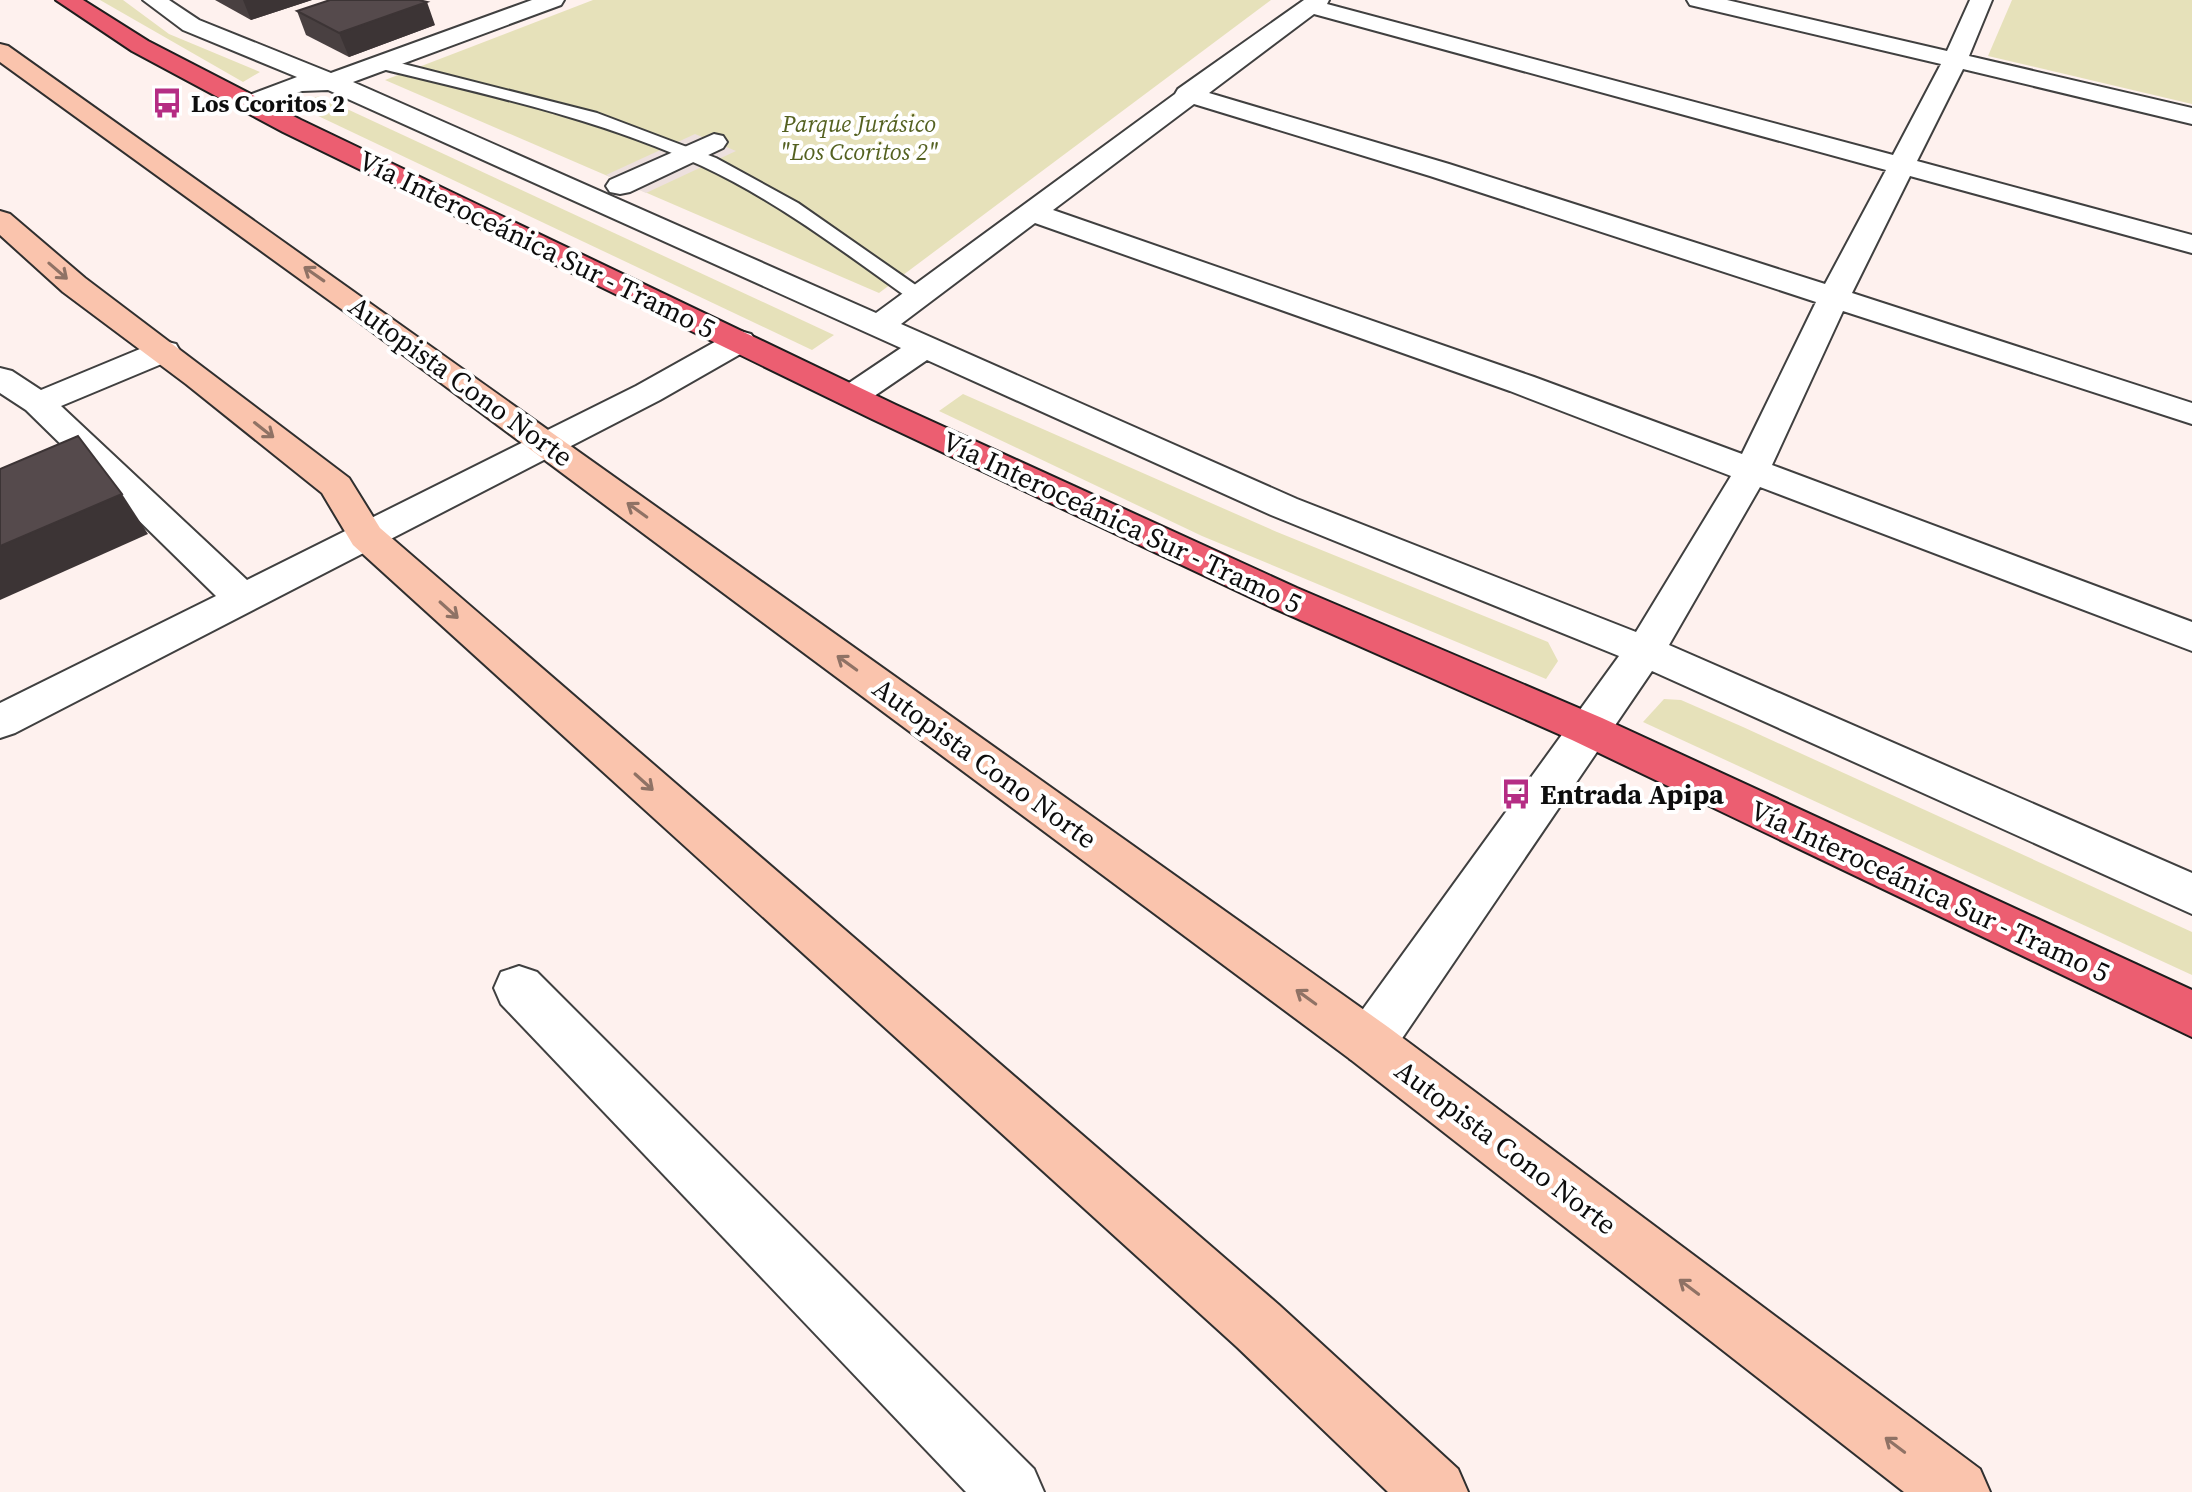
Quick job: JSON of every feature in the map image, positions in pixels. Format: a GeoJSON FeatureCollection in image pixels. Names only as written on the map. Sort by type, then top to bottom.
{"type":"FeatureCollection","features":[{"type":"Feature","properties":{"kind":"highway","name":"Vía Interoceánica Sur - Tramo 5"},"geometry":{"type":"LineString","coordinates":[[67,0],[140,46],[250,103],[852,396],[1283,597],[1587,729],[2192,1014]]}},
{"type":"Feature","properties":{"kind":"main road","name":"Autopista Cono Norte"},"geometry":{"type":"LineString","coordinates":[[0,51],[547,444],[1369,1043],[1957,1492]]}},
{"type":"Feature","properties":{"kind":"main road"},"geometry":{"type":"LineString","coordinates":[[0,220],[74,285],[164,351],[336,486],[366,536],[1246,1315],[1435,1492]]}},
{"type":"Feature","properties":{"kind":"street"},"geometry":{"type":"LineString","coordinates":[[154,0],[191,25],[331,82],[1284,507],[1645,651],[2192,894]]}},
{"type":"Feature","properties":{"kind":"street"},"geometry":{"type":"LineString","coordinates":[[477,0],[519,13]]}},
{"type":"Feature","properties":{"kind":"street"},"geometry":{"type":"LineString","coordinates":[[250,103],[298,84],[331,82],[384,64],[553,0]]}},
{"type":"Feature","properties":{"kind":"street"},"geometry":{"type":"LineString","coordinates":[[1698,0],[2192,116]]}},
{"type":"Feature","properties":{"kind":"street"},"geometry":{"type":"LineString","coordinates":[[1369,1043],[1587,729],[1645,651],[1751,472],[1833,299],[1955,61],[1981,0]]}},
{"type":"Feature","properties":{"kind":"street"},"geometry":{"type":"LineString","coordinates":[[877,327],[1033,213],[1187,94],[1314,3],[1901,167],[2192,244]]}},
{"type":"Feature","properties":{"kind":"street"},"geometry":{"type":"LineString","coordinates":[[1187,94],[1417,161],[2192,414]]}},
{"type":"Feature","properties":{"kind":"street"},"geometry":{"type":"LineString","coordinates":[[620,186],[702,148]]}},
{"type":"Feature","properties":{"kind":"street"},"geometry":{"type":"LineString","coordinates":[[1033,213],[1522,384],[2192,637]]}},
{"type":"Feature","properties":{"kind":"street"},"geometry":{"type":"LineString","coordinates":[[0,722],[547,444],[740,341]]}},
{"type":"Feature","properties":{"kind":"street"},"geometry":{"type":"LineString","coordinates":[[852,396],[923,348]]}},
{"type":"Feature","properties":{"kind":"street"},"geometry":{"type":"LineString","coordinates":[[38,403],[164,351]]}},
{"type":"Feature","properties":{"kind":"street"},"geometry":{"type":"LineString","coordinates":[[0,378],[38,403],[243,599]]}},
{"type":"Feature","properties":{"kind":"street"},"geometry":{"type":"LineString","coordinates":[[519,988],[999,1488]]}},
{"type":"Feature","properties":{"kind":"lane"},"geometry":{"type":"LineString","coordinates":[[384,64],[568,110],[702,148],[808,216],[919,295]]}},
{"type":"Feature","properties":{"kind":"green space"},"geometry":{"type":"Polygon","coordinates":[[[100,0],[123,0],[169,34],[260,72],[243,82],[100,0]]]}},
{"type":"Feature","properties":{"kind":"green space","name":"Parque Jurásico \"Los Ccoritos 2\""},"geometry":{"type":"Polygon","coordinates":[[[593,0],[1271,0],[879,293],[385,80],[593,0]]]}},
{"type":"Feature","properties":{"kind":"green space"},"geometry":{"type":"Polygon","coordinates":[[[2012,0],[2192,0],[2192,104],[1988,56],[2012,0]]]}},
{"type":"Feature","properties":{"kind":"green space"},"geometry":{"type":"Polygon","coordinates":[[[319,96],[834,335],[812,350],[295,105],[319,96]]]}},
{"type":"Feature","properties":{"kind":"green space"},"geometry":{"type":"Polygon","coordinates":[[[963,394],[1277,532],[1548,642],[1558,661],[1546,679],[1202,536],[939,411],[963,394]]]}},
{"type":"Feature","properties":{"kind":"green space"},"geometry":{"type":"Polygon","coordinates":[[[1664,699],[1681,700],[1743,727],[2192,932],[2192,975],[1643,722],[1664,699]]]}},
{"type":"Feature","properties":{"kind":"shaded area"},"geometry":{"type":"Polygon","coordinates":[[[695,134],[736,151],[646,193],[606,175],[695,134]]]}},
{"type":"Feature","properties":{"kind":"building"},"geometry":{"type":"Polygon","coordinates":[[[330,0],[427,2],[339,33],[297,11],[330,0]]]}},
{"type":"Feature","properties":{"kind":"building"},"geometry":{"type":"Polygon","coordinates":[[[78,436],[122,494],[0,546],[0,469],[78,436]]]}},
{"type":"Feature","properties":{"kind":"place","name":"Los Ccoritos 2"},"geometry":{"type":"Point","coordinates":[167,103]}},
{"type":"Feature","properties":{"kind":"place","name":"Entrada Apipa"},"geometry":{"type":"Point","coordinates":[1516,794]}}]}
